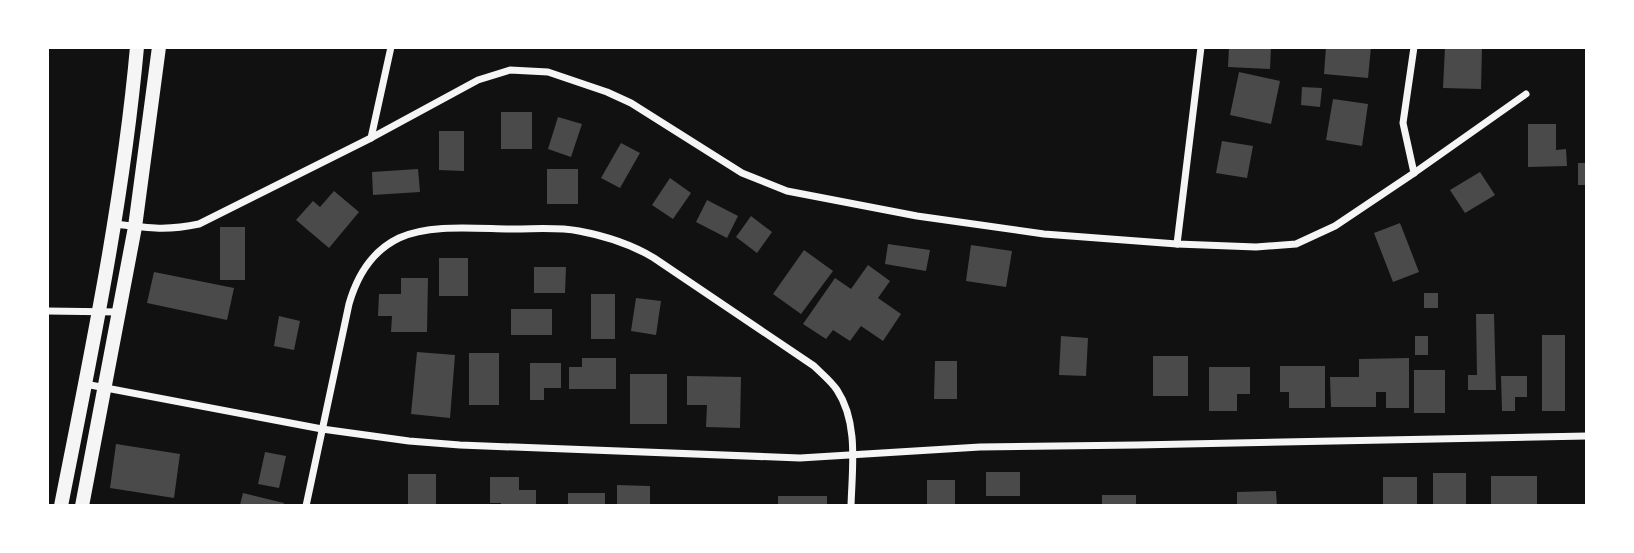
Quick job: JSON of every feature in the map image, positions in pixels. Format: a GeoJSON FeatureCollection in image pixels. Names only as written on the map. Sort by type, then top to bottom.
{"type":"FeatureCollection","features":[{"type":"Feature","properties":{"kind":"main road"},"geometry":{"type":"LineString","coordinates":[[61,506],[114,224],[137,47]]}},
{"type":"Feature","properties":{"kind":"main road"},"geometry":{"type":"LineString","coordinates":[[82,506],[135,227],[159,47]]}},
{"type":"Feature","properties":{"kind":"street"},"geometry":{"type":"LineString","coordinates":[[372,138],[391,47]]}},
{"type":"Feature","properties":{"kind":"street"},"geometry":{"type":"LineString","coordinates":[[1177,244],[1201,47]]}},
{"type":"Feature","properties":{"kind":"street"},"geometry":{"type":"LineString","coordinates":[[1414,173],[1403,123],[1415,47]]}},
{"type":"Feature","properties":{"kind":"street"},"geometry":{"type":"LineString","coordinates":[[114,224],[157,229],[178,229],[199,224],[372,138],[478,80],[510,70],[548,72],[607,92],[631,103],[741,173],[787,191],[917,216],[1044,234],[1177,244],[1256,247],[1296,244],[1335,226],[1526,94]]}},
{"type":"Feature","properties":{"kind":"street"},"geometry":{"type":"LineString","coordinates":[[306,506],[352,291],[364,268],[384,247],[410,233],[440,229],[562,229],[611,238],[639,248],[814,366],[829,379],[844,402],[849,418],[852,456],[851,506]]}},
{"type":"Feature","properties":{"kind":"street"},"geometry":{"type":"LineString","coordinates":[[47,311],[119,312]]}},
{"type":"Feature","properties":{"kind":"street"},"geometry":{"type":"LineString","coordinates":[[85,384],[322,429],[410,441],[800,458],[979,447],[1587,436]]}},
{"type":"Feature","properties":{"kind":"building"},"geometry":{"type":"Polygon","coordinates":[[[1229,47],[1271,47],[1270,69],[1228,67],[1229,47]]]}},
{"type":"Feature","properties":{"kind":"building"},"geometry":{"type":"Polygon","coordinates":[[[1326,47],[1371,47],[1368,78],[1324,74],[1326,47]]]}},
{"type":"Feature","properties":{"kind":"building"},"geometry":{"type":"Polygon","coordinates":[[[1445,47],[1482,48],[1481,89],[1443,88],[1445,47]]]}},
{"type":"Feature","properties":{"kind":"building"},"geometry":{"type":"Polygon","coordinates":[[[1239,72],[1280,81],[1271,124],[1230,115],[1239,72]]]}},
{"type":"Feature","properties":{"kind":"building"},"geometry":{"type":"Polygon","coordinates":[[[1302,87],[1322,88],[1320,107],[1301,105],[1302,87]]]}},
{"type":"Feature","properties":{"kind":"building"},"geometry":{"type":"Polygon","coordinates":[[[1333,99],[1368,104],[1362,146],[1326,140],[1333,99]]]}},
{"type":"Feature","properties":{"kind":"building"},"geometry":{"type":"Polygon","coordinates":[[[501,112],[532,112],[532,149],[501,149],[501,112]]]}},
{"type":"Feature","properties":{"kind":"building"},"geometry":{"type":"Polygon","coordinates":[[[558,117],[582,124],[571,157],[548,149],[558,117]]]}},
{"type":"Feature","properties":{"kind":"building"},"geometry":{"type":"Polygon","coordinates":[[[1528,124],[1556,124],[1556,150],[1566,149],[1567,166],[1528,167],[1528,124]]]}},
{"type":"Feature","properties":{"kind":"building"},"geometry":{"type":"Polygon","coordinates":[[[439,131],[464,131],[464,171],[439,170],[439,131]]]}},
{"type":"Feature","properties":{"kind":"building"},"geometry":{"type":"Polygon","coordinates":[[[1222,141],[1253,146],[1247,178],[1216,173],[1222,141]]]}},
{"type":"Feature","properties":{"kind":"building"},"geometry":{"type":"Polygon","coordinates":[[[621,143],[640,153],[620,188],[601,178],[621,143]]]}},
{"type":"Feature","properties":{"kind":"building"},"geometry":{"type":"Polygon","coordinates":[[[1578,163],[1587,163],[1587,185],[1578,185],[1578,163]]]}},
{"type":"Feature","properties":{"kind":"building"},"geometry":{"type":"Polygon","coordinates":[[[418,169],[420,192],[373,195],[372,172],[418,169]]]}},
{"type":"Feature","properties":{"kind":"building"},"geometry":{"type":"Polygon","coordinates":[[[547,169],[578,169],[578,204],[547,204],[547,169]]]}},
{"type":"Feature","properties":{"kind":"building"},"geometry":{"type":"Polygon","coordinates":[[[1480,172],[1495,195],[1465,213],[1450,190],[1480,172]]]}},
{"type":"Feature","properties":{"kind":"building"},"geometry":{"type":"Polygon","coordinates":[[[670,178],[691,193],[673,219],[652,205],[670,178]]]}},
{"type":"Feature","properties":{"kind":"building"},"geometry":{"type":"Polygon","coordinates":[[[334,191],[359,212],[329,248],[296,220],[313,201],[320,207],[334,191]]]}},
{"type":"Feature","properties":{"kind":"building"},"geometry":{"type":"Polygon","coordinates":[[[707,200],[738,216],[727,238],[696,222],[707,200]]]}},
{"type":"Feature","properties":{"kind":"building"},"geometry":{"type":"Polygon","coordinates":[[[751,216],[772,232],[757,253],[736,237],[751,216]]]}},
{"type":"Feature","properties":{"kind":"building"},"geometry":{"type":"Polygon","coordinates":[[[1400,223],[1419,272],[1393,282],[1374,233],[1400,223]]]}},
{"type":"Feature","properties":{"kind":"building"},"geometry":{"type":"Polygon","coordinates":[[[220,227],[245,227],[245,280],[220,280],[220,227]]]}},
{"type":"Feature","properties":{"kind":"building"},"geometry":{"type":"Polygon","coordinates":[[[888,244],[930,250],[926,271],[885,264],[888,244]]]}},
{"type":"Feature","properties":{"kind":"building"},"geometry":{"type":"Polygon","coordinates":[[[971,245],[1012,251],[1006,287],[966,281],[971,245]]]}},
{"type":"Feature","properties":{"kind":"building"},"geometry":{"type":"Polygon","coordinates":[[[804,250],[833,271],[801,314],[773,294],[804,250]]]}},
{"type":"Feature","properties":{"kind":"building"},"geometry":{"type":"Polygon","coordinates":[[[439,258],[468,258],[468,296],[439,296],[439,258]]]}},
{"type":"Feature","properties":{"kind":"building"},"geometry":{"type":"Polygon","coordinates":[[[868,265],[890,281],[878,298],[901,314],[883,341],[861,326],[850,341],[833,330],[826,339],[803,324],[835,278],[851,289],[868,265]]]}},
{"type":"Feature","properties":{"kind":"building"},"geometry":{"type":"Polygon","coordinates":[[[534,267],[566,267],[565,293],[534,293],[534,267]]]}},
{"type":"Feature","properties":{"kind":"building"},"geometry":{"type":"Polygon","coordinates":[[[154,272],[234,288],[227,320],[147,303],[154,272]]]}},
{"type":"Feature","properties":{"kind":"building"},"geometry":{"type":"Polygon","coordinates":[[[401,278],[428,278],[427,332],[391,332],[392,316],[378,316],[379,294],[401,294],[401,278]]]}},
{"type":"Feature","properties":{"kind":"building"},"geometry":{"type":"Polygon","coordinates":[[[1424,293],[1438,293],[1438,308],[1424,308],[1424,293]]]}},
{"type":"Feature","properties":{"kind":"building"},"geometry":{"type":"Polygon","coordinates":[[[591,294],[615,294],[615,339],[591,339],[591,294]]]}},
{"type":"Feature","properties":{"kind":"building"},"geometry":{"type":"Polygon","coordinates":[[[636,298],[661,301],[656,335],[631,331],[636,298]]]}},
{"type":"Feature","properties":{"kind":"building"},"geometry":{"type":"Polygon","coordinates":[[[511,309],[552,309],[552,335],[511,335],[511,309]]]}},
{"type":"Feature","properties":{"kind":"building"},"geometry":{"type":"Polygon","coordinates":[[[1476,314],[1494,314],[1496,390],[1468,390],[1468,375],[1477,375],[1476,314]]]}},
{"type":"Feature","properties":{"kind":"building"},"geometry":{"type":"Polygon","coordinates":[[[279,316],[300,321],[294,350],[274,346],[279,316]]]}},
{"type":"Feature","properties":{"kind":"building"},"geometry":{"type":"Polygon","coordinates":[[[1542,335],[1565,335],[1565,411],[1542,411],[1542,335]]]}},
{"type":"Feature","properties":{"kind":"building"},"geometry":{"type":"Polygon","coordinates":[[[1061,336],[1088,338],[1086,376],[1059,375],[1061,336]]]}},
{"type":"Feature","properties":{"kind":"building"},"geometry":{"type":"Polygon","coordinates":[[[1415,336],[1428,336],[1428,355],[1415,355],[1415,336]]]}},
{"type":"Feature","properties":{"kind":"building"},"geometry":{"type":"Polygon","coordinates":[[[417,352],[455,355],[450,418],[411,414],[417,352]]]}},
{"type":"Feature","properties":{"kind":"building"},"geometry":{"type":"Polygon","coordinates":[[[469,353],[499,353],[499,405],[469,405],[469,353]]]}},
{"type":"Feature","properties":{"kind":"building"},"geometry":{"type":"Polygon","coordinates":[[[1153,356],[1188,356],[1188,396],[1153,396],[1153,356]]]}},
{"type":"Feature","properties":{"kind":"building"},"geometry":{"type":"Polygon","coordinates":[[[582,358],[616,358],[616,389],[569,389],[569,367],[582,367],[582,358]]]}},
{"type":"Feature","properties":{"kind":"building"},"geometry":{"type":"Polygon","coordinates":[[[1409,358],[1409,408],[1386,408],[1386,392],[1376,392],[1376,407],[1331,407],[1330,377],[1359,377],[1359,359],[1409,358]]]}},
{"type":"Feature","properties":{"kind":"building"},"geometry":{"type":"Polygon","coordinates":[[[935,361],[957,361],[957,399],[934,399],[935,361]]]}},
{"type":"Feature","properties":{"kind":"building"},"geometry":{"type":"Polygon","coordinates":[[[530,363],[561,363],[561,388],[544,388],[544,400],[530,400],[530,363]]]}},
{"type":"Feature","properties":{"kind":"building"},"geometry":{"type":"Polygon","coordinates":[[[1280,366],[1325,366],[1325,408],[1289,408],[1289,392],[1280,392],[1280,366]]]}},
{"type":"Feature","properties":{"kind":"building"},"geometry":{"type":"Polygon","coordinates":[[[1209,367],[1250,367],[1250,394],[1237,394],[1237,411],[1209,411],[1209,367]]]}},
{"type":"Feature","properties":{"kind":"building"},"geometry":{"type":"Polygon","coordinates":[[[1414,370],[1445,370],[1445,413],[1414,413],[1414,370]]]}},
{"type":"Feature","properties":{"kind":"building"},"geometry":{"type":"Polygon","coordinates":[[[630,374],[667,374],[667,424],[630,424],[630,374]]]}},
{"type":"Feature","properties":{"kind":"building"},"geometry":{"type":"Polygon","coordinates":[[[687,376],[741,377],[740,428],[706,427],[707,405],[687,405],[687,376]]]}},
{"type":"Feature","properties":{"kind":"building"},"geometry":{"type":"Polygon","coordinates":[[[1501,376],[1527,376],[1527,397],[1515,397],[1515,411],[1502,411],[1501,376]]]}},
{"type":"Feature","properties":{"kind":"building"},"geometry":{"type":"Polygon","coordinates":[[[116,444],[180,454],[174,498],[110,488],[116,444]]]}},
{"type":"Feature","properties":{"kind":"building"},"geometry":{"type":"Polygon","coordinates":[[[265,452],[286,456],[279,488],[258,484],[265,452]]]}},
{"type":"Feature","properties":{"kind":"building"},"geometry":{"type":"Polygon","coordinates":[[[986,472],[1020,472],[1020,496],[986,496],[986,472]]]}},
{"type":"Feature","properties":{"kind":"building"},"geometry":{"type":"Polygon","coordinates":[[[1433,473],[1466,473],[1466,506],[1433,506],[1433,473]]]}},
{"type":"Feature","properties":{"kind":"building"},"geometry":{"type":"Polygon","coordinates":[[[408,474],[436,474],[436,506],[408,506],[408,474]]]}},
{"type":"Feature","properties":{"kind":"building"},"geometry":{"type":"Polygon","coordinates":[[[1491,476],[1537,476],[1537,504],[1491,506],[1491,476]]]}},
{"type":"Feature","properties":{"kind":"building"},"geometry":{"type":"Polygon","coordinates":[[[490,477],[519,477],[519,490],[536,490],[536,506],[501,506],[501,503],[490,503],[490,477]]]}},
{"type":"Feature","properties":{"kind":"building"},"geometry":{"type":"Polygon","coordinates":[[[1383,477],[1417,477],[1417,506],[1383,506],[1383,477]]]}},
{"type":"Feature","properties":{"kind":"building"},"geometry":{"type":"Polygon","coordinates":[[[927,480],[955,480],[955,506],[927,506],[927,480]]]}},
{"type":"Feature","properties":{"kind":"building"},"geometry":{"type":"Polygon","coordinates":[[[617,485],[650,486],[650,506],[617,506],[617,485]]]}},
{"type":"Feature","properties":{"kind":"building"},"geometry":{"type":"Polygon","coordinates":[[[1276,491],[1277,506],[1237,506],[1237,492],[1276,491]]]}},
{"type":"Feature","properties":{"kind":"building"},"geometry":{"type":"Polygon","coordinates":[[[243,493],[284,503],[283,506],[240,505],[243,493]]]}},
{"type":"Feature","properties":{"kind":"building"},"geometry":{"type":"Polygon","coordinates":[[[568,493],[605,493],[605,506],[568,506],[568,493]]]}},
{"type":"Feature","properties":{"kind":"building"},"geometry":{"type":"Polygon","coordinates":[[[1102,495],[1136,495],[1136,506],[1102,506],[1102,495]]]}},
{"type":"Feature","properties":{"kind":"building"},"geometry":{"type":"Polygon","coordinates":[[[778,496],[827,496],[827,506],[778,506],[778,496]]]}}]}
